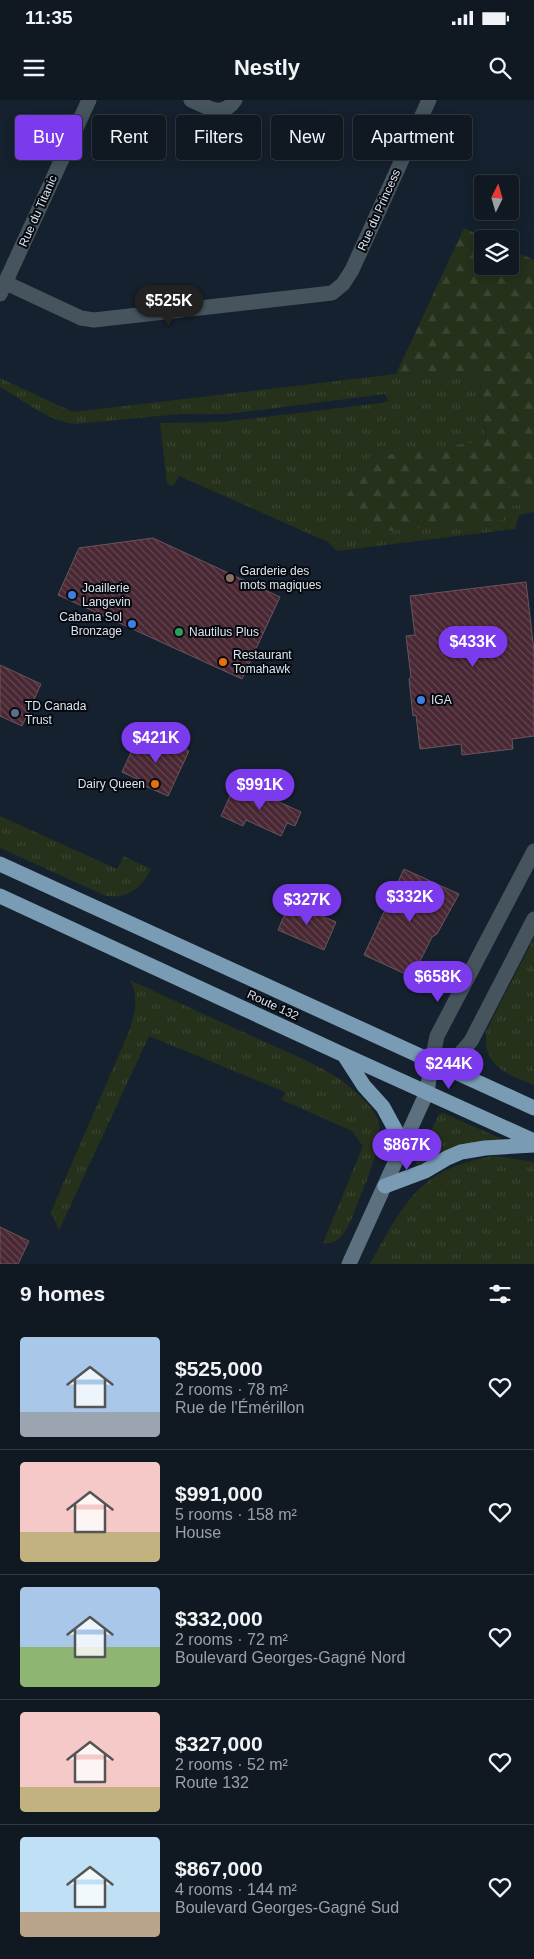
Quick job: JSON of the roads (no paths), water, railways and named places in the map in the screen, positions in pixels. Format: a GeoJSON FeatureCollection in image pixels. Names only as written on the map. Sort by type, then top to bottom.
{"type":"FeatureCollection","features":[{"type":"Feature","properties":{"kind":"highway","name":"Route 132"},"geometry":{"type":"LineString","coordinates":[[0,864],[534,1108]]}},
{"type":"Feature","properties":{"kind":"highway","name":"Route 132"},"geometry":{"type":"LineString","coordinates":[[0,896],[534,1141]]}},
{"type":"Feature","properties":{"kind":"highway"},"geometry":{"type":"LineString","coordinates":[[344,1055],[364,1086],[383,1106],[403,1144]]}},
{"type":"Feature","properties":{"kind":"highway"},"geometry":{"type":"LineString","coordinates":[[385,1186],[425,1171],[461,1152],[484,1148],[534,1145]]}},
{"type":"Feature","properties":{"kind":"street","name":"Rue du Titanic"},"geometry":{"type":"LineString","coordinates":[[3,288],[89,100]]}},
{"type":"Feature","properties":{"kind":"street"},"geometry":{"type":"LineString","coordinates":[[191,100],[220,111],[226,109],[235,100]]}},
{"type":"Feature","properties":{"kind":"street","name":"Rue du Princess"},"geometry":{"type":"LineString","coordinates":[[3,288],[82,318],[94,320],[326,294],[338,289],[352,270],[429,100]]}},
{"type":"Feature","properties":{"kind":"street"},"geometry":{"type":"LineString","coordinates":[[349,1264],[427,1092],[437,1036],[534,851]]}},
{"type":"Feature","properties":{"kind":"street"},"geometry":{"type":"LineString","coordinates":[[427,1092],[470,1041],[534,919]]}},
{"type":"Feature","properties":{"kind":"place","name":"Garderie des mots magiques"},"geometry":{"type":"Point","coordinates":[230,578]}},
{"type":"Feature","properties":{"kind":"place","name":"Joaillerie Langevin"},"geometry":{"type":"Point","coordinates":[72,595]}},
{"type":"Feature","properties":{"kind":"place","name":"Cabana Sol Bronzage"},"geometry":{"type":"Point","coordinates":[132,624]}},
{"type":"Feature","properties":{"kind":"place","name":"Nautilus Plus"},"geometry":{"type":"Point","coordinates":[179,632]}},
{"type":"Feature","properties":{"kind":"place","name":"Restaurant Tomahawk"},"geometry":{"type":"Point","coordinates":[223,662]}},
{"type":"Feature","properties":{"kind":"place","name":"IGA"},"geometry":{"type":"Point","coordinates":[421,700]}},
{"type":"Feature","properties":{"kind":"place","name":"TD Canada Trust"},"geometry":{"type":"Point","coordinates":[15,713]}},
{"type":"Feature","properties":{"kind":"place","name":"Dairy Queen"},"geometry":{"type":"Point","coordinates":[155,784]}}]}
